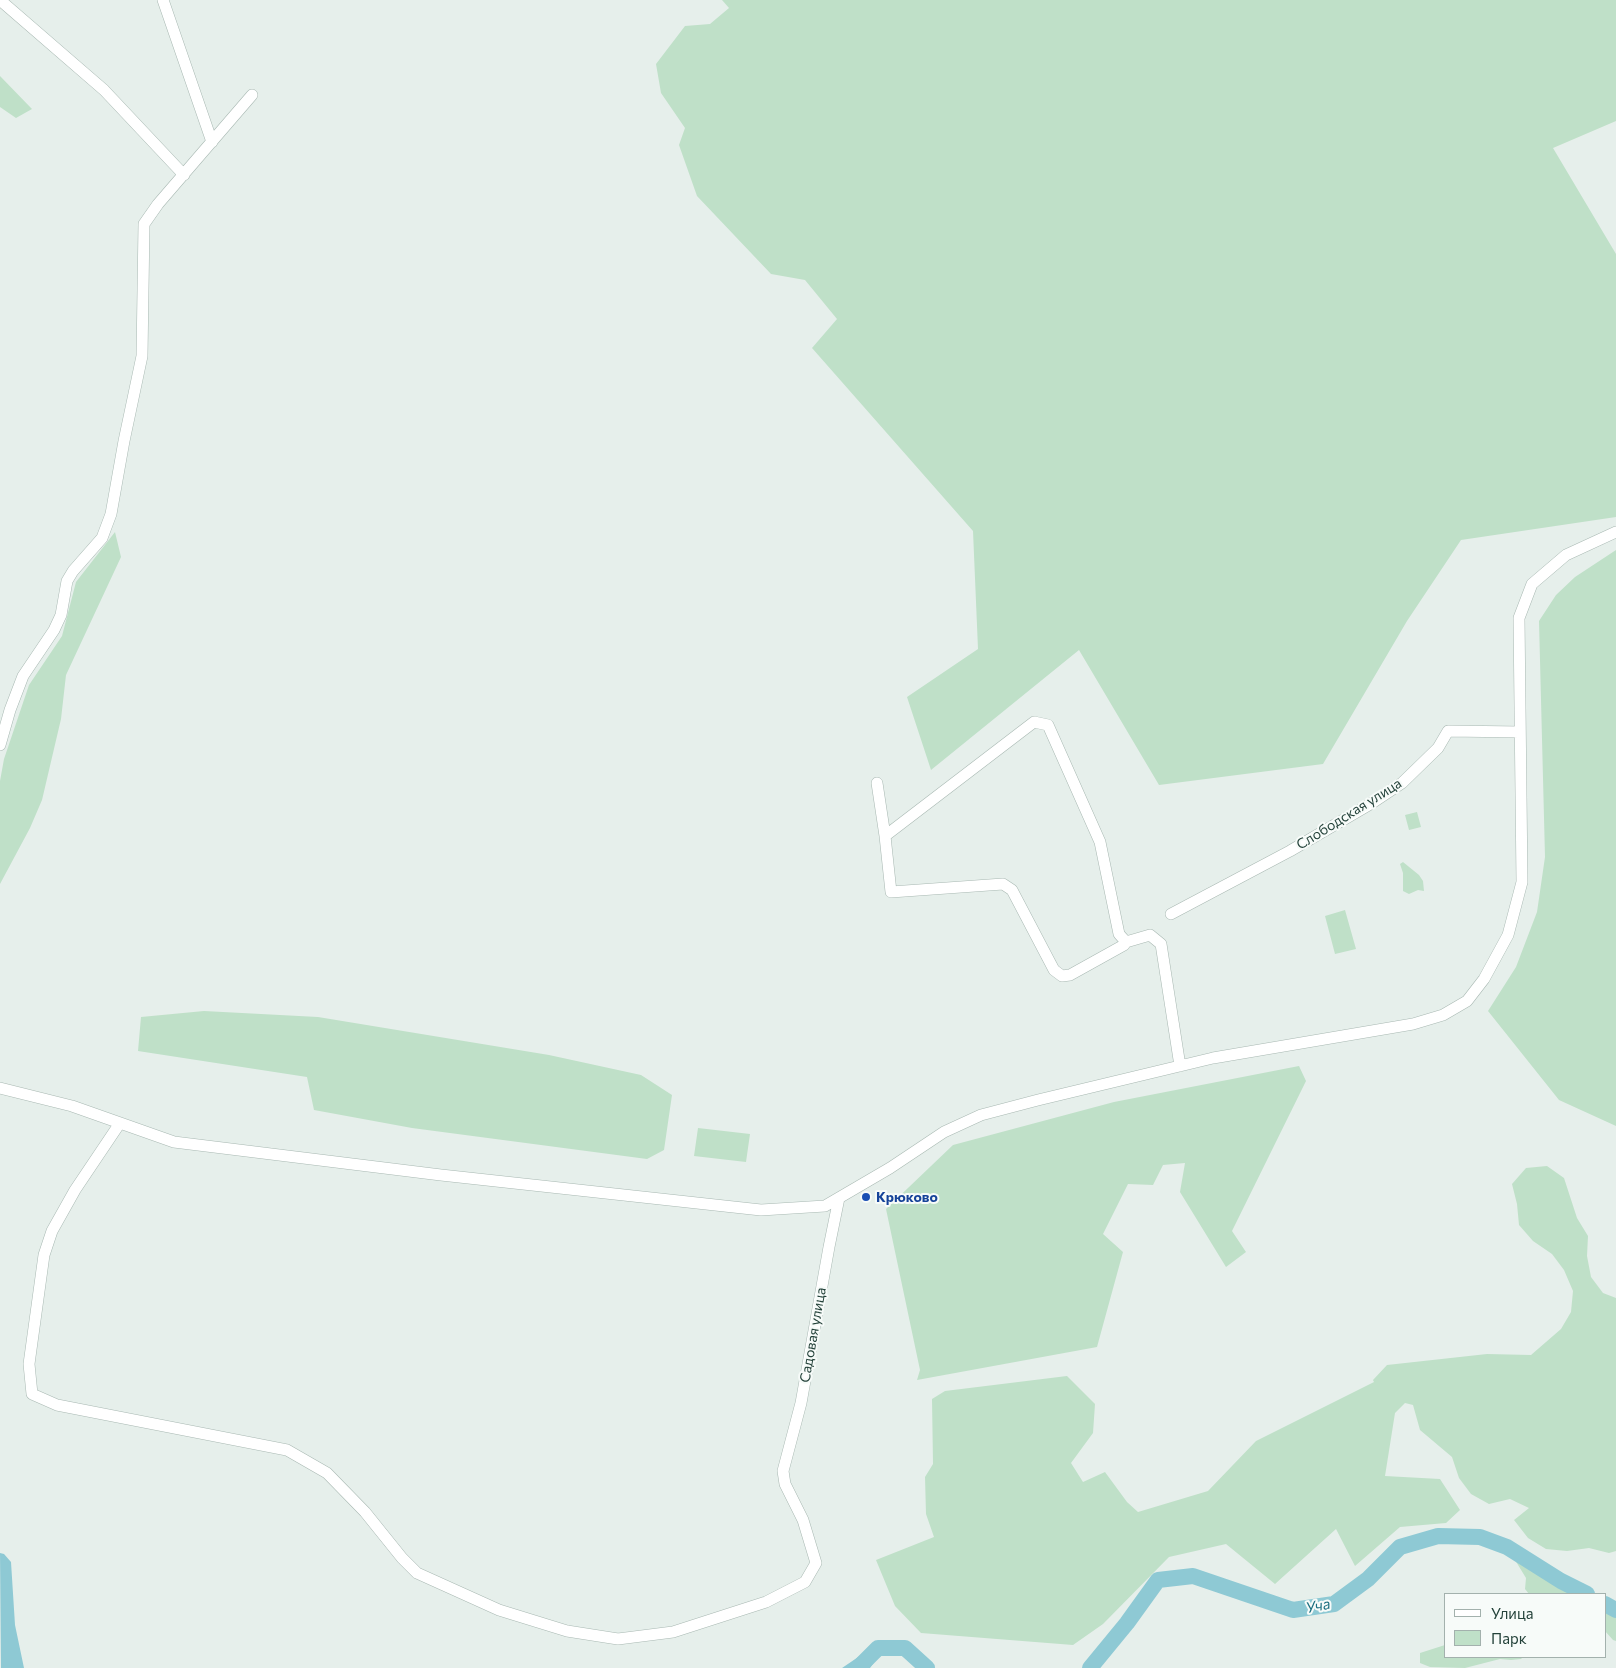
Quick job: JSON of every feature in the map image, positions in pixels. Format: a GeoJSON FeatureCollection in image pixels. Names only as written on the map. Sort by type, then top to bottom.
{"type":"FeatureCollection","features":[{"type":"Feature","properties":{"kind":"street"},"geometry":{"type":"LineString","coordinates":[[0,0],[104,90],[184,174]]}},
{"type":"Feature","properties":{"kind":"street"},"geometry":{"type":"LineString","coordinates":[[163,0],[212,142]]}},
{"type":"Feature","properties":{"kind":"street"},"geometry":{"type":"LineString","coordinates":[[0,746],[10,710],[23,676],[54,630],[61,615],[68,581],[73,571],[102,538],[111,514],[142,356],[144,224],[158,204],[252,96]]}},
{"type":"Feature","properties":{"kind":"street"},"geometry":{"type":"LineString","coordinates":[[0,1088],[72,1106],[174,1142],[450,1176],[761,1210],[825,1206],[890,1168],[944,1132],[981,1115],[1213,1058],[1413,1024],[1443,1015],[1467,1001],[1484,979],[1508,935],[1522,882],[1519,618],[1532,584],[1566,555],[1616,532]]}},
{"type":"Feature","properties":{"kind":"street"},"geometry":{"type":"LineString","coordinates":[[885,836],[1034,722],[1048,725],[1100,842],[1119,934],[1126,942]]}},
{"type":"Feature","properties":{"kind":"street","name":"Слободская улица"},"geometry":{"type":"LineString","coordinates":[[1171,914],[1305,842],[1402,783],[1438,748],[1448,731],[1520,732]]}},
{"type":"Feature","properties":{"kind":"street"},"geometry":{"type":"LineString","coordinates":[[877,783],[891,892],[1003,884],[1012,890],[1054,970],[1062,976],[1070,975],[1124,946],[1126,942],[1150,935],[1161,944],[1180,1066]]}},
{"type":"Feature","properties":{"kind":"street","name":"Садовая улица"},"geometry":{"type":"LineString","coordinates":[[120,1123],[75,1190],[52,1231],[44,1255],[29,1364],[32,1394],[57,1405],[287,1450],[327,1473],[365,1512],[402,1558],[417,1573],[499,1610],[567,1631],[618,1639],[673,1632],[766,1602],[805,1582],[816,1563],[803,1520],[785,1484],[783,1471],[801,1403],[828,1247],[839,1198]]}},
{"type":"Feature","properties":{"kind":"green space"},"geometry":{"type":"Polygon","coordinates":[[[722,0],[1616,0],[1616,121],[1553,148],[1616,254],[1616,517],[1461,540],[1407,621],[1323,764],[1159,785],[1079,650],[931,770],[907,697],[978,649],[973,531],[812,348],[837,319],[805,280],[771,274],[697,196],[679,145],[685,128],[661,93],[656,64],[685,26],[710,24],[729,8],[722,0]]]}},
{"type":"Feature","properties":{"kind":"green space"},"geometry":{"type":"Polygon","coordinates":[[[0,76],[32,109],[16,118],[0,107],[0,76]]]}},
{"type":"Feature","properties":{"kind":"green space"},"geometry":{"type":"Polygon","coordinates":[[[115,532],[121,557],[66,675],[61,719],[42,800],[30,828],[0,884],[0,781],[4,759],[29,685],[62,636],[76,582],[115,532]]]}},
{"type":"Feature","properties":{"kind":"green space"},"geometry":{"type":"Polygon","coordinates":[[[1616,550],[1616,1126],[1559,1100],[1488,1011],[1516,967],[1537,912],[1545,857],[1539,621],[1556,595],[1575,577],[1616,550]]]}},
{"type":"Feature","properties":{"kind":"green space"},"geometry":{"type":"Polygon","coordinates":[[[1417,812],[1421,827],[1409,830],[1405,815],[1417,812]]]}},
{"type":"Feature","properties":{"kind":"green space"},"geometry":{"type":"Polygon","coordinates":[[[1403,862],[1419,875],[1423,881],[1424,891],[1418,890],[1409,894],[1403,891],[1403,873],[1400,864],[1403,862]]]}},
{"type":"Feature","properties":{"kind":"green space"},"geometry":{"type":"Polygon","coordinates":[[[1345,910],[1356,949],[1335,954],[1325,916],[1345,910]]]}},
{"type":"Feature","properties":{"kind":"green space"},"geometry":{"type":"Polygon","coordinates":[[[204,1011],[318,1017],[549,1055],[641,1075],[672,1095],[664,1150],[647,1159],[412,1128],[314,1110],[307,1077],[138,1051],[141,1017],[204,1011]]]}},
{"type":"Feature","properties":{"kind":"green space"},"geometry":{"type":"Polygon","coordinates":[[[1299,1066],[1306,1081],[1232,1231],[1246,1252],[1226,1267],[1180,1192],[1185,1163],[1163,1165],[1153,1185],[1128,1184],[1103,1234],[1123,1252],[1097,1347],[917,1380],[920,1370],[886,1209],[953,1145],[1114,1102],[1299,1066]]]}},
{"type":"Feature","properties":{"kind":"green space"},"geometry":{"type":"Polygon","coordinates":[[[698,1128],[750,1134],[746,1162],[694,1156],[698,1128]]]}},
{"type":"Feature","properties":{"kind":"green space"},"geometry":{"type":"Polygon","coordinates":[[[1547,1166],[1564,1178],[1577,1218],[1588,1236],[1587,1256],[1591,1277],[1603,1293],[1616,1298],[1616,1551],[1609,1553],[1589,1548],[1567,1551],[1546,1549],[1528,1538],[1514,1520],[1529,1508],[1510,1499],[1489,1504],[1471,1494],[1459,1478],[1452,1457],[1420,1430],[1413,1405],[1405,1403],[1395,1413],[1385,1476],[1440,1479],[1460,1510],[1446,1523],[1400,1527],[1355,1566],[1336,1529],[1275,1584],[1226,1544],[1169,1557],[1103,1624],[1073,1645],[921,1633],[895,1606],[876,1560],[934,1537],[926,1514],[925,1477],[933,1464],[932,1399],[945,1391],[1067,1376],[1095,1404],[1093,1433],[1071,1463],[1083,1482],[1105,1472],[1127,1502],[1138,1512],[1208,1491],[1256,1441],[1374,1382],[1373,1380],[1387,1365],[1487,1354],[1531,1355],[1561,1329],[1571,1312],[1573,1291],[1564,1270],[1552,1254],[1533,1241],[1519,1225],[1517,1204],[1512,1184],[1526,1168],[1547,1166]]]}},
{"type":"Feature","properties":{"kind":"green space"},"geometry":{"type":"Polygon","coordinates":[[[1515,1560],[1525,1560],[1577,1593],[1528,1593],[1525,1589],[1526,1578],[1515,1560]]]}},
{"type":"Feature","properties":{"kind":"green space"},"geometry":{"type":"Polygon","coordinates":[[[1606,1610],[1616,1614],[1616,1641],[1606,1632],[1606,1610]]]}},
{"type":"Feature","properties":{"kind":"green space"},"geometry":{"type":"Polygon","coordinates":[[[1444,1645],[1444,1658],[1522,1658],[1500,1659],[1465,1668],[1430,1667],[1420,1663],[1420,1653],[1444,1645]]]}},
{"type":"Feature","properties":{"kind":"water"},"geometry":{"type":"Polygon","coordinates":[[[0,1553],[4,1554],[11,1562],[15,1625],[24,1668],[1,1668],[0,1553]]]}},
{"type":"Feature","properties":{"kind":"water"},"geometry":{"type":"Polygon","coordinates":[[[873,1647],[878,1657],[870,1668],[842,1668],[873,1647]]]}},
{"type":"Feature","properties":{"kind":"waterway","name":"Уча"},"geometry":{"type":"LineString","coordinates":[[1090,1668],[1127,1623],[1158,1580],[1193,1576],[1293,1610],[1334,1604],[1368,1579],[1400,1547],[1438,1536],[1480,1537],[1507,1547],[1561,1581],[1585,1593]]}},
{"type":"Feature","properties":{"kind":"waterway","name":"Уча"},"geometry":{"type":"LineString","coordinates":[[1606,1605],[1616,1610]]}},
{"type":"Feature","properties":{"kind":"waterway","name":"Уча"},"geometry":{"type":"LineString","coordinates":[[858,1668],[878,1648],[905,1648],[927,1668]]}},
{"type":"Feature","properties":{"kind":"place","name":"Крюково"},"geometry":{"type":"Point","coordinates":[866,1197]}}]}
